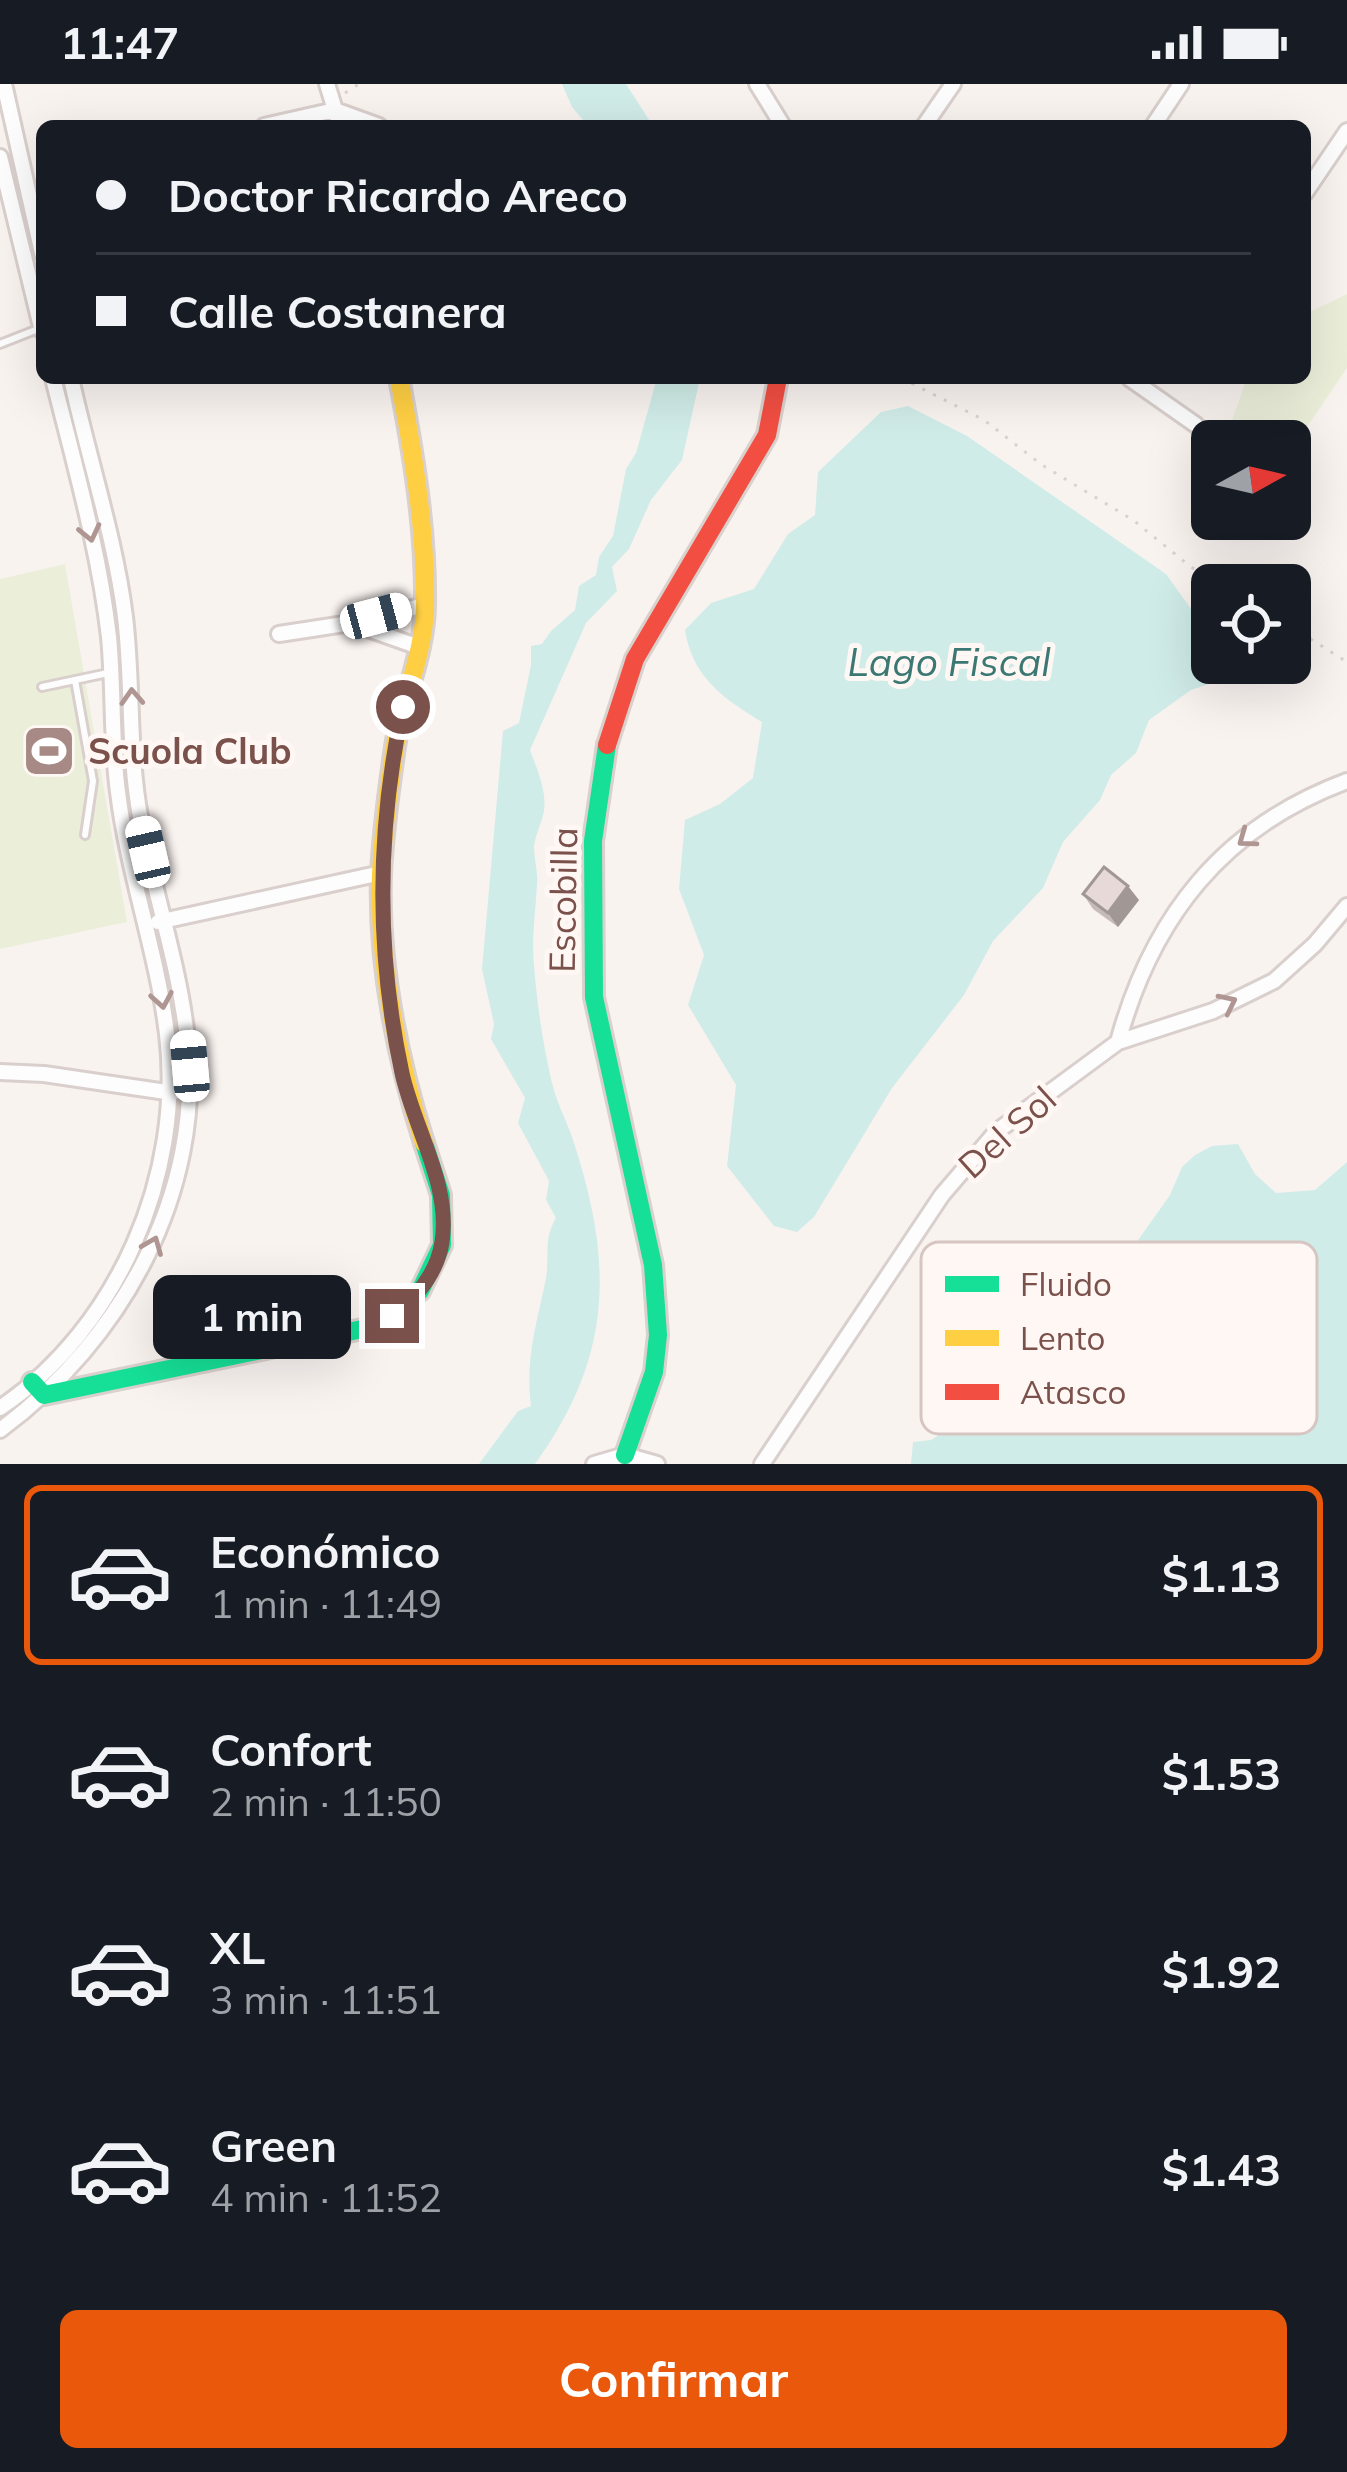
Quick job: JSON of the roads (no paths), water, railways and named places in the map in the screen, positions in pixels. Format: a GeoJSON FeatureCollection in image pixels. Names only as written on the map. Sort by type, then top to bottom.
{"type":"FeatureCollection","features":[{"type":"Feature","properties":{"kind":"street"},"geometry":{"type":"LineString","coordinates":[[3,186],[34,179],[4,84]]}},
{"type":"Feature","properties":{"kind":"street"},"geometry":{"type":"LineString","coordinates":[[327,84],[338,120]]}},
{"type":"Feature","properties":{"kind":"street"},"geometry":{"type":"LineString","coordinates":[[757,84],[779,120]]}},
{"type":"Feature","properties":{"kind":"street"},"geometry":{"type":"LineString","coordinates":[[928,120],[953,84]]}},
{"type":"Feature","properties":{"kind":"street"},"geometry":{"type":"LineString","coordinates":[[1157,120],[1181,84]]}},
{"type":"Feature","properties":{"kind":"street"},"geometry":{"type":"LineString","coordinates":[[291,120],[335,110],[362,120]]}},
{"type":"Feature","properties":{"kind":"street"},"geometry":{"type":"LineString","coordinates":[[1311,184],[1347,131]]}},
{"type":"Feature","properties":{"kind":"street"},"geometry":{"type":"LineString","coordinates":[[0,157],[3,186],[36,307]]}},
{"type":"Feature","properties":{"kind":"street"},"geometry":{"type":"LineString","coordinates":[[0,1430],[38,1389],[122,1272],[158,1178],[170,1093],[167,1030],[118,797],[112,672],[97,563],[54,384]]}},
{"type":"Feature","properties":{"kind":"street"},"geometry":{"type":"LineString","coordinates":[[0,1408],[38,1389],[85,1354],[145,1263],[174,1184],[188,1096],[187,1036],[136,792],[130,664],[120,584],[71,384]]}},
{"type":"Feature","properties":{"kind":"street"},"geometry":{"type":"LineString","coordinates":[[38,1389],[373,1327],[420,1291],[442,1245],[441,1196],[411,1106],[383,940],[381,873],[395,742],[424,605],[415,461],[400,384]]}},
{"type":"Feature","properties":{"kind":"street","name":"Escobilla"},"geometry":{"type":"LineString","coordinates":[[625,1454],[649,1389],[658,1335],[653,1265],[594,997],[593,842],[603,762],[635,659],[751,467],[766,435],[777,384]]}},
{"type":"Feature","properties":{"kind":"street"},"geometry":{"type":"LineString","coordinates":[[1138,384],[1191,421]]}},
{"type":"Feature","properties":{"kind":"street"},"geometry":{"type":"LineString","coordinates":[[279,634],[424,605]]}},
{"type":"Feature","properties":{"kind":"street"},"geometry":{"type":"LineString","coordinates":[[350,623],[418,647]]}},
{"type":"Feature","properties":{"kind":"street"},"geometry":{"type":"LineString","coordinates":[[1118,1042],[1132,992],[1151,951],[1172,913],[1204,874],[1265,826],[1347,781]]}},
{"type":"Feature","properties":{"kind":"street"},"geometry":{"type":"LineString","coordinates":[[146,925],[381,873]]}},
{"type":"Feature","properties":{"kind":"street","name":"Del Sol"},"geometry":{"type":"LineString","coordinates":[[762,1464],[977,1150],[1019,1112],[1118,1042],[1213,1011],[1274,980],[1315,944],[1347,906]]}},
{"type":"Feature","properties":{"kind":"street"},"geometry":{"type":"LineString","coordinates":[[0,1072],[188,1096]]}},
{"type":"Feature","properties":{"kind":"street"},"geometry":{"type":"LineString","coordinates":[[594,1464],[625,1454],[657,1464]]}},
{"type":"Feature","properties":{"kind":"lane"},"geometry":{"type":"LineString","coordinates":[[0,344],[36,331]]}},
{"type":"Feature","properties":{"kind":"lane"},"geometry":{"type":"LineString","coordinates":[[43,686],[112,672]]}},
{"type":"Feature","properties":{"kind":"lane"},"geometry":{"type":"LineString","coordinates":[[75,680],[93,782],[85,835]]}},
{"type":"Feature","properties":{"kind":"water"},"geometry":{"type":"Polygon","coordinates":[[[562,84],[626,84],[649,120],[583,120],[562,84]]]}},
{"type":"Feature","properties":{"kind":"water"},"geometry":{"type":"Polygon","coordinates":[[[655,384],[699,384],[682,460],[651,500],[629,549],[612,567],[617,591],[586,623],[530,750],[545,803],[534,847],[537,995],[552,1083],[574,1143],[596,1230],[598,1310],[579,1386],[535,1464],[479,1464],[518,1411],[531,1406],[532,1344],[547,1274],[549,1235],[556,1218],[546,1200],[549,1181],[518,1123],[525,1098],[491,1039],[494,1024],[482,969],[503,731],[519,723],[531,646],[542,644],[575,610],[579,586],[596,575],[599,557],[613,536],[626,469],[636,453],[655,384]]]}},
{"type":"Feature","properties":{"kind":"water","name":"Lago Fiscal"},"geometry":{"type":"Polygon","coordinates":[[[908,406],[967,436],[1166,574],[1191,609],[1191,684],[1209,684],[1191,690],[1149,720],[1136,753],[1111,775],[1100,800],[1063,842],[1043,888],[993,941],[964,995],[892,1088],[814,1217],[797,1232],[774,1226],[727,1166],[736,1085],[688,1005],[704,955],[679,889],[685,820],[720,804],[753,778],[762,722],[702,674],[685,630],[711,603],[754,589],[788,534],[815,515],[818,472],[881,412],[908,406]]]}},
{"type":"Feature","properties":{"kind":"water"},"geometry":{"type":"Polygon","coordinates":[[[1238,1144],[1255,1174],[1276,1193],[1315,1190],[1347,1162],[1347,1464],[911,1464],[913,1442],[941,1434],[1317,1434],[1317,1242],[1137,1242],[1170,1195],[1182,1167],[1212,1146],[1238,1144]]]}},
{"type":"Feature","properties":{"kind":"place","name":"Scuola Club"},"geometry":{"type":"Point","coordinates":[49,751]}}]}
